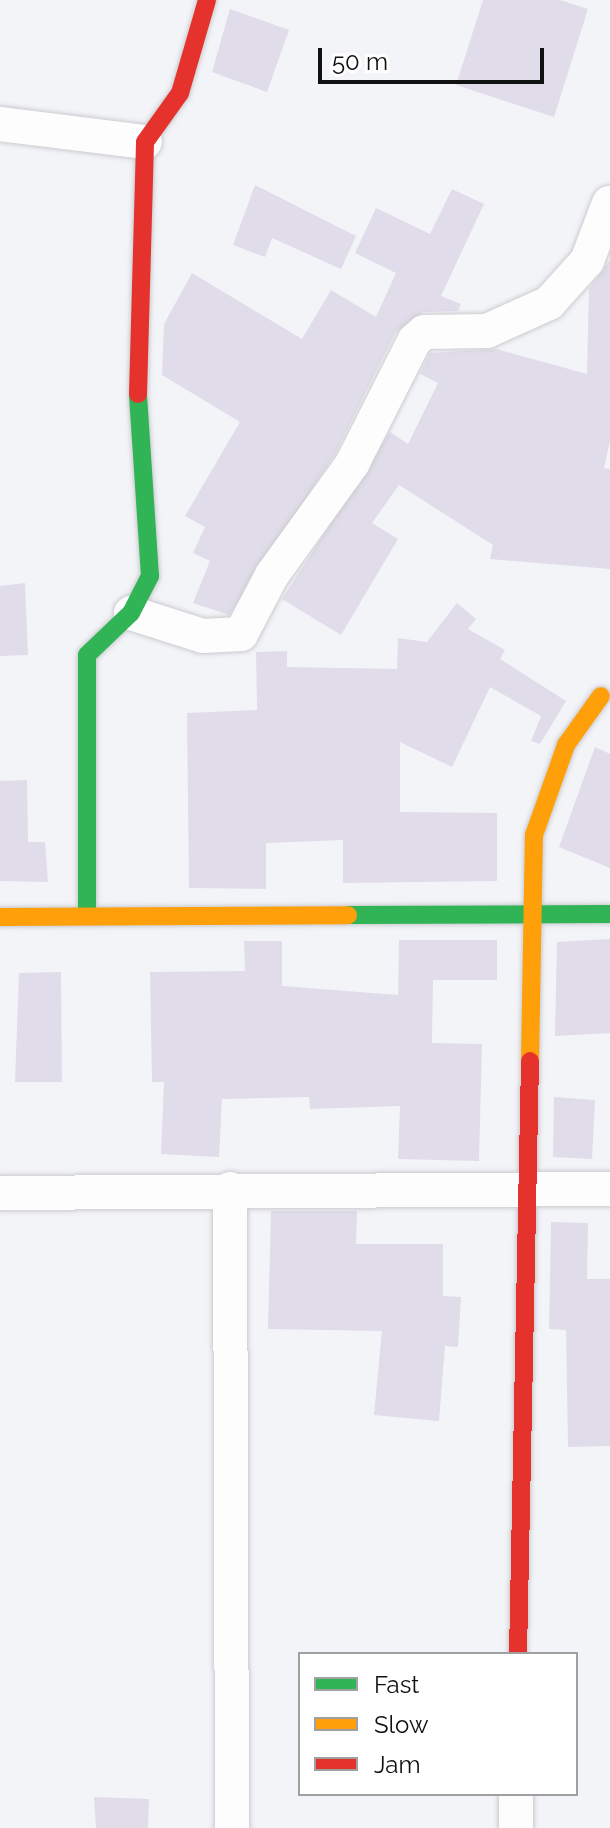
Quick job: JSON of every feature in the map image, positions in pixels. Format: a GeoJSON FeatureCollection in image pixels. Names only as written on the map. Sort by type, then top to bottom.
{"type":"FeatureCollection","features":[{"type":"Feature","properties":{"kind":"street"},"geometry":{"type":"LineString","coordinates":[[87,915],[82,689],[87,655],[131,613],[150,576],[137,378],[145,142],[180,93],[207,0]]}},
{"type":"Feature","properties":{"kind":"street"},"geometry":{"type":"LineString","coordinates":[[0,124],[145,142]]}},
{"type":"Feature","properties":{"kind":"street"},"geometry":{"type":"LineString","coordinates":[[131,613],[203,636],[241,634],[257,615],[272,575],[366,441],[414,341],[424,332],[487,331],[549,303],[587,261],[609,203]]}},
{"type":"Feature","properties":{"kind":"street"},"geometry":{"type":"LineString","coordinates":[[518,1652],[522,1188],[529,913],[544,807],[566,745],[601,696]]}},
{"type":"Feature","properties":{"kind":"street"},"geometry":{"type":"LineString","coordinates":[[0,917],[610,914]]}},
{"type":"Feature","properties":{"kind":"street"},"geometry":{"type":"LineString","coordinates":[[230,1189],[232,1828]]}},
{"type":"Feature","properties":{"kind":"street"},"geometry":{"type":"LineString","coordinates":[[0,1193],[230,1189],[610,1189]]}},
{"type":"Feature","properties":{"kind":"street"},"geometry":{"type":"LineString","coordinates":[[516,1796],[516,1828]]}},
{"type":"Feature","properties":{"kind":"building"},"geometry":{"type":"Polygon","coordinates":[[[483,0],[560,0],[588,9],[554,117],[456,85],[483,0]]]}},
{"type":"Feature","properties":{"kind":"building"},"geometry":{"type":"Polygon","coordinates":[[[230,9],[289,30],[267,92],[212,72],[230,9]]]}},
{"type":"Feature","properties":{"kind":"building"},"geometry":{"type":"Polygon","coordinates":[[[255,185],[356,236],[341,269],[272,238],[265,257],[233,245],[255,185]]]}},
{"type":"Feature","properties":{"kind":"building"},"geometry":{"type":"Polygon","coordinates":[[[452,189],[484,204],[441,296],[461,304],[458,311],[423,312],[396,332],[335,454],[229,615],[193,603],[210,561],[193,553],[205,527],[185,516],[240,422],[162,375],[164,324],[192,273],[302,339],[331,290],[376,317],[396,273],[355,253],[376,208],[430,234],[452,189]]]}},
{"type":"Feature","properties":{"kind":"building"},"geometry":{"type":"Polygon","coordinates":[[[610,260],[610,441],[604,468],[610,469],[610,569],[490,559],[493,545],[399,485],[372,523],[398,539],[341,635],[282,599],[390,432],[408,444],[438,383],[420,374],[430,353],[496,349],[587,374],[589,289],[610,260]]]}},
{"type":"Feature","properties":{"kind":"building"},"geometry":{"type":"Polygon","coordinates":[[[25,583],[28,655],[0,656],[0,586],[25,583]]]}},
{"type":"Feature","properties":{"kind":"building"},"geometry":{"type":"Polygon","coordinates":[[[457,603],[476,619],[468,629],[505,650],[500,659],[566,701],[540,744],[531,741],[541,716],[490,687],[452,767],[400,742],[400,812],[497,813],[497,881],[343,883],[343,840],[266,843],[266,889],[189,888],[187,713],[257,710],[256,652],[287,651],[287,667],[397,669],[398,638],[427,642],[457,603]]]}},
{"type":"Feature","properties":{"kind":"building"},"geometry":{"type":"Polygon","coordinates":[[[595,747],[610,754],[610,868],[559,847],[595,747]]]}},
{"type":"Feature","properties":{"kind":"building"},"geometry":{"type":"Polygon","coordinates":[[[27,780],[28,842],[45,842],[48,882],[0,881],[0,781],[27,780]]]}},
{"type":"Feature","properties":{"kind":"building"},"geometry":{"type":"Polygon","coordinates":[[[610,939],[610,1033],[555,1036],[557,942],[610,939]]]}},
{"type":"Feature","properties":{"kind":"building"},"geometry":{"type":"Polygon","coordinates":[[[399,940],[497,940],[497,980],[433,980],[432,1043],[482,1044],[479,1161],[398,1159],[400,1106],[310,1109],[309,1097],[222,1099],[219,1157],[161,1154],[164,1082],[152,1082],[150,972],[245,971],[244,941],[282,941],[282,986],[398,995],[399,940]]]}},
{"type":"Feature","properties":{"kind":"building"},"geometry":{"type":"Polygon","coordinates":[[[61,972],[62,1082],[15,1082],[19,973],[61,972]]]}},
{"type":"Feature","properties":{"kind":"building"},"geometry":{"type":"Polygon","coordinates":[[[554,1097],[595,1100],[592,1159],[553,1157],[554,1097]]]}},
{"type":"Feature","properties":{"kind":"building"},"geometry":{"type":"Polygon","coordinates":[[[271,1211],[357,1211],[356,1244],[443,1244],[443,1296],[461,1297],[458,1347],[445,1346],[439,1421],[374,1415],[382,1331],[268,1329],[271,1211]]]}},
{"type":"Feature","properties":{"kind":"building"},"geometry":{"type":"Polygon","coordinates":[[[551,1222],[588,1223],[587,1279],[610,1279],[610,1446],[568,1447],[566,1330],[549,1329],[551,1222]]]}},
{"type":"Feature","properties":{"kind":"building"},"geometry":{"type":"Polygon","coordinates":[[[94,1797],[149,1799],[148,1828],[96,1828],[94,1797]]]}},
{"type":"Feature","properties":{"kind":"traffic: fast"},"geometry":{"type":"LineString","coordinates":[[87,915],[87,655],[131,613],[150,576],[138,394]]}},
{"type":"Feature","properties":{"kind":"traffic: fast"},"geometry":{"type":"LineString","coordinates":[[348,915],[610,914]]}},
{"type":"Feature","properties":{"kind":"traffic: slow"},"geometry":{"type":"LineString","coordinates":[[530,1061],[534,835],[566,745],[601,696]]}},
{"type":"Feature","properties":{"kind":"traffic: slow"},"geometry":{"type":"LineString","coordinates":[[0,917],[348,915]]}},
{"type":"Feature","properties":{"kind":"traffic: jam"},"geometry":{"type":"LineString","coordinates":[[138,394],[145,142],[180,93],[207,0]]}},
{"type":"Feature","properties":{"kind":"traffic: jam"},"geometry":{"type":"LineString","coordinates":[[518,1652],[530,1061]]}}]}
